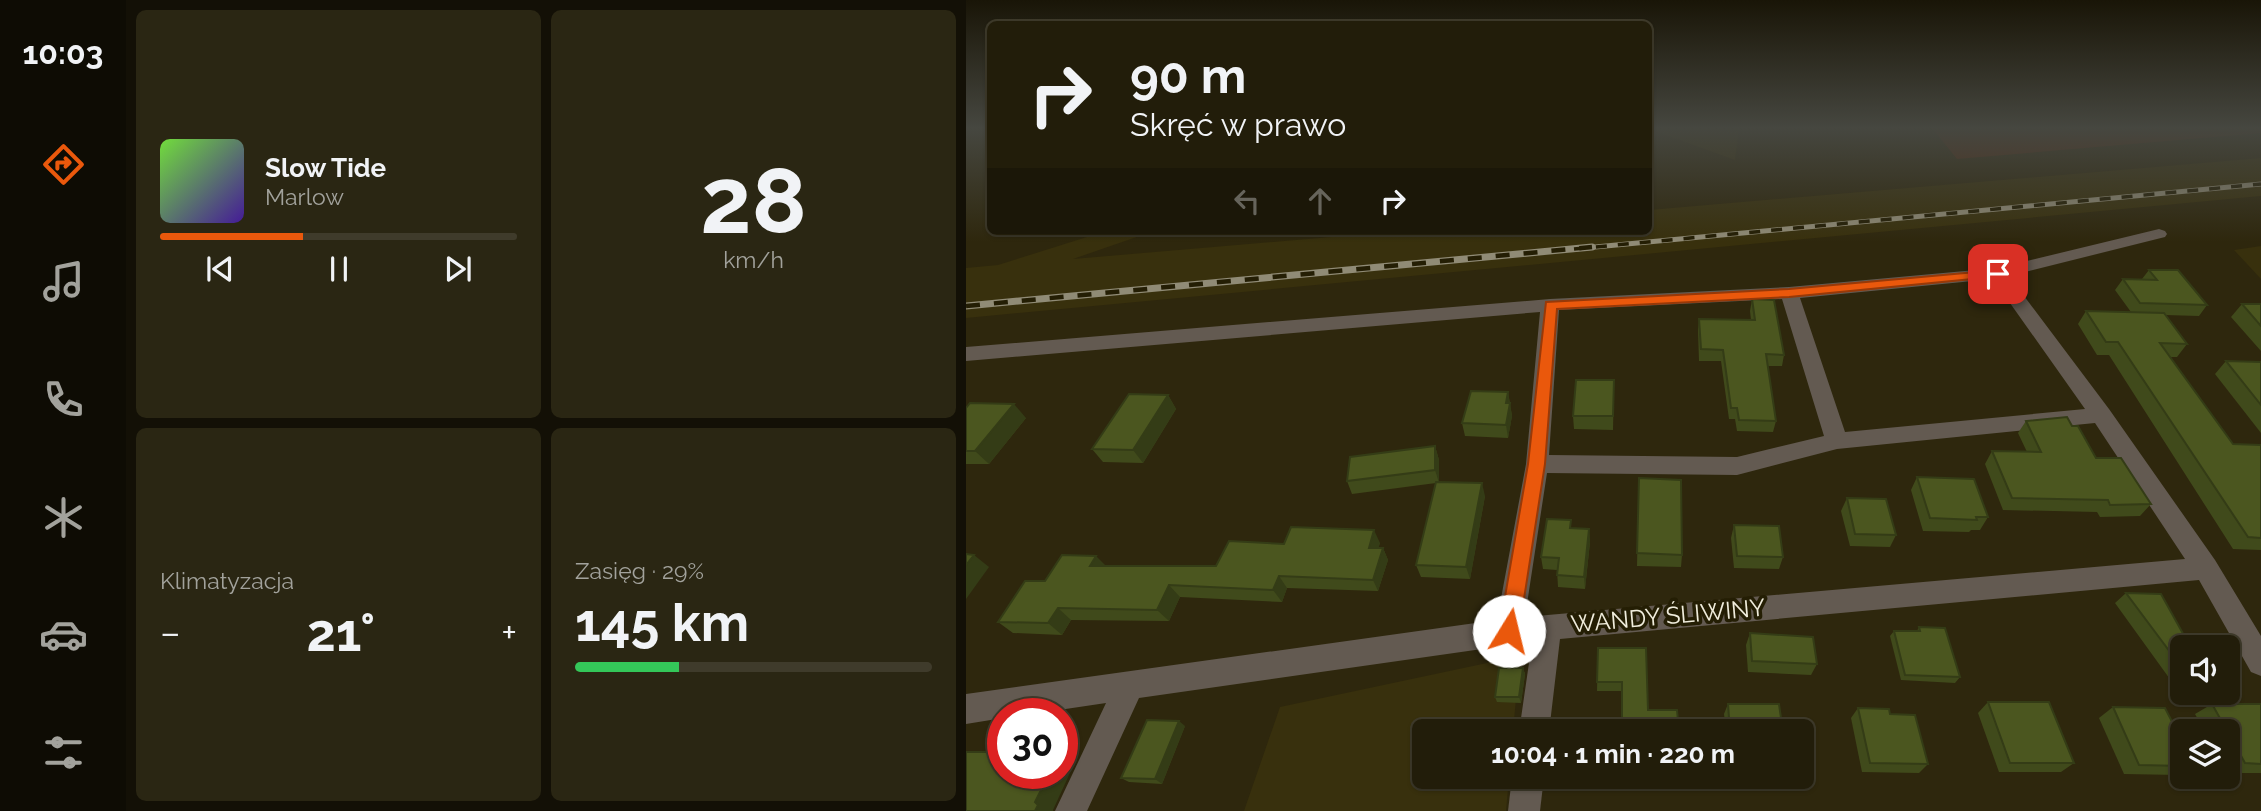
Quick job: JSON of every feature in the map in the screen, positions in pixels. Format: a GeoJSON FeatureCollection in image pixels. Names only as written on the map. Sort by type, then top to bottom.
{"type":"FeatureCollection","features":[{"type":"Feature","properties":{"kind":"street"},"geometry":{"type":"LineString","coordinates":[[966,354],[1550,305],[1789,293],[1998,274],[2159,234]]}},
{"type":"Feature","properties":{"kind":"street"},"geometry":{"type":"LineString","coordinates":[[1998,274],[2101,415],[2206,568],[2261,662]]}},
{"type":"Feature","properties":{"kind":"street"},"geometry":{"type":"LineString","coordinates":[[1789,293],[1838,441]]}},
{"type":"Feature","properties":{"kind":"street"},"geometry":{"type":"LineString","coordinates":[[1509,631],[1536,464],[1550,305]]}},
{"type":"Feature","properties":{"kind":"street"},"geometry":{"type":"LineString","coordinates":[[1536,464],[1737,467],[1838,441],[2101,415]]}},
{"type":"Feature","properties":{"kind":"street","name":"WANDY ŚLIWINY"},"geometry":{"type":"LineString","coordinates":[[966,709],[1509,631],[2206,568]]}},
{"type":"Feature","properties":{"kind":"street"},"geometry":{"type":"LineString","coordinates":[[1536,719],[1548,627]]}},
{"type":"Feature","properties":{"kind":"street"},"geometry":{"type":"LineString","coordinates":[[1072,811],[1129,687]]}},
{"type":"Feature","properties":{"kind":"street"},"geometry":{"type":"LineString","coordinates":[[1524,811],[1527,789]]}},
{"type":"Feature","properties":{"kind":"shaded area"},"geometry":{"type":"Polygon","coordinates":[[[2169,166],[2261,166],[2261,196],[966,318],[966,268],[998,265],[1093,235],[1142,235],[1073,259],[1354,235],[1652,235],[1652,210],[2169,166]]]}},
{"type":"Feature","properties":{"kind":"shaded area"},"geometry":{"type":"Polygon","coordinates":[[[2261,246],[2261,279],[2234,250],[2261,246]]]}},
{"type":"Feature","properties":{"kind":"shaded area"},"geometry":{"type":"Polygon","coordinates":[[[1520,656],[1514,719],[1412,719],[1412,789],[1508,789],[1506,811],[1244,811],[1280,707],[1520,656]]]}},
{"type":"Feature","properties":{"kind":"building"},"geometry":{"type":"Polygon","coordinates":[[[2149,270],[2178,270],[2207,305],[2140,303],[2123,279],[2157,280],[2149,270]]]}},
{"type":"Feature","properties":{"kind":"building"},"geometry":{"type":"Polygon","coordinates":[[[1752,299],[1774,300],[1784,355],[1766,354],[1776,421],[1739,420],[1737,408],[1731,408],[1723,350],[1701,349],[1699,319],[1755,320],[1752,299]]]}},
{"type":"Feature","properties":{"kind":"building"},"geometry":{"type":"Polygon","coordinates":[[[2242,304],[2261,304],[2261,326],[2242,304]]]}},
{"type":"Feature","properties":{"kind":"building"},"geometry":{"type":"Polygon","coordinates":[[[2086,311],[2164,313],[2187,344],[2160,343],[2233,444],[2261,445],[2261,538],[2248,537],[2118,342],[2106,342],[2086,311]]]}},
{"type":"Feature","properties":{"kind":"building"},"geometry":{"type":"Polygon","coordinates":[[[2226,361],[2261,362],[2261,405],[2226,361]]]}},
{"type":"Feature","properties":{"kind":"building"},"geometry":{"type":"Polygon","coordinates":[[[1576,380],[1614,380],[1613,416],[1573,416],[1576,380]]]}},
{"type":"Feature","properties":{"kind":"building"},"geometry":{"type":"Polygon","coordinates":[[[1471,391],[1508,392],[1506,403],[1510,403],[1506,425],[1462,423],[1471,391]]]}},
{"type":"Feature","properties":{"kind":"building"},"geometry":{"type":"Polygon","coordinates":[[[1129,394],[1168,395],[1133,450],[1092,449],[1129,394]]]}},
{"type":"Feature","properties":{"kind":"building"},"geometry":{"type":"Polygon","coordinates":[[[970,403],[1014,404],[975,451],[966,451],[966,408],[970,403]]]}},
{"type":"Feature","properties":{"kind":"building"},"geometry":{"type":"Polygon","coordinates":[[[2067,417],[2072,426],[2078,426],[2096,458],[2121,458],[2151,504],[2110,505],[2108,500],[2012,498],[1992,451],[2041,452],[2026,421],[2067,417]]]}},
{"type":"Feature","properties":{"kind":"building"},"geometry":{"type":"Polygon","coordinates":[[[1435,446],[1435,470],[1347,481],[1350,457],[1435,446]]]}},
{"type":"Feature","properties":{"kind":"building"},"geometry":{"type":"Polygon","coordinates":[[[1917,477],[1974,479],[1988,517],[1976,517],[1977,520],[1930,518],[1917,477]]]}},
{"type":"Feature","properties":{"kind":"building"},"geometry":{"type":"Polygon","coordinates":[[[1639,478],[1681,480],[1682,555],[1637,553],[1639,478]]]}},
{"type":"Feature","properties":{"kind":"building"},"geometry":{"type":"Polygon","coordinates":[[[1436,482],[1482,483],[1466,567],[1416,565],[1436,482]]]}},
{"type":"Feature","properties":{"kind":"building"},"geometry":{"type":"Polygon","coordinates":[[[1847,498],[1886,499],[1896,535],[1855,534],[1847,498]]]}},
{"type":"Feature","properties":{"kind":"building"},"geometry":{"type":"Polygon","coordinates":[[[1547,519],[1571,520],[1570,528],[1589,529],[1584,577],[1557,575],[1559,558],[1541,557],[1547,519]]]}},
{"type":"Feature","properties":{"kind":"building"},"geometry":{"type":"Polygon","coordinates":[[[1734,525],[1779,526],[1783,557],[1737,556],[1734,525]]]}},
{"type":"Feature","properties":{"kind":"building"},"geometry":{"type":"Polygon","coordinates":[[[1291,527],[1374,530],[1369,548],[1383,548],[1373,580],[1279,576],[1273,590],[1169,585],[1157,610],[1058,608],[1048,623],[998,622],[1025,581],[1045,581],[1062,555],[1096,556],[1090,566],[1216,566],[1229,541],[1284,544],[1291,527]]]}},
{"type":"Feature","properties":{"kind":"building"},"geometry":{"type":"Polygon","coordinates":[[[966,554],[974,555],[966,565],[966,554]]]}},
{"type":"Feature","properties":{"kind":"building"},"geometry":{"type":"Polygon","coordinates":[[[2126,593],[2161,594],[2184,635],[2170,635],[2170,652],[2126,593]]]}},
{"type":"Feature","properties":{"kind":"building"},"geometry":{"type":"Polygon","coordinates":[[[1919,627],[1945,628],[1960,677],[1905,675],[1894,631],[1920,631],[1919,627]]]}},
{"type":"Feature","properties":{"kind":"building"},"geometry":{"type":"Polygon","coordinates":[[[1750,633],[1813,637],[1817,664],[1752,661],[1750,633]]]}},
{"type":"Feature","properties":{"kind":"building"},"geometry":{"type":"Polygon","coordinates":[[[1598,648],[1646,648],[1648,710],[1677,710],[1678,719],[1622,719],[1622,682],[1597,682],[1598,648]]]}},
{"type":"Feature","properties":{"kind":"building"},"geometry":{"type":"Polygon","coordinates":[[[1499,668],[1523,668],[1519,697],[1495,697],[1499,668]]]}},
{"type":"Feature","properties":{"kind":"building"},"geometry":{"type":"Polygon","coordinates":[[[1988,702],[2049,702],[2074,763],[2010,763],[1988,702]]]}},
{"type":"Feature","properties":{"kind":"building"},"geometry":{"type":"Polygon","coordinates":[[[1728,704],[1779,704],[1781,719],[1729,719],[1728,704]]]}},
{"type":"Feature","properties":{"kind":"building"},"geometry":{"type":"Polygon","coordinates":[[[2261,704],[2261,764],[2245,763],[2240,754],[2240,719],[2220,719],[2213,705],[2261,704]]]}},
{"type":"Feature","properties":{"kind":"building"},"geometry":{"type":"Polygon","coordinates":[[[2113,707],[2165,708],[2171,719],[2170,766],[2139,765],[2113,707]]]}},
{"type":"Feature","properties":{"kind":"building"},"geometry":{"type":"Polygon","coordinates":[[[1858,708],[1889,709],[1890,714],[1915,715],[1928,764],[1870,763],[1858,708]]]}},
{"type":"Feature","properties":{"kind":"building"},"geometry":{"type":"Polygon","coordinates":[[[1147,720],[1179,721],[1155,779],[1121,778],[1147,720]]]}},
{"type":"Feature","properties":{"kind":"building"},"geometry":{"type":"Polygon","coordinates":[[[966,752],[987,752],[987,789],[1042,789],[1035,802],[1038,805],[1035,811],[966,811],[966,752]]]}},
{"type":"Feature","properties":{"kind":"railway"},"geometry":{"type":"LineString","coordinates":[[1574,249],[2261,184]]}},
{"type":"Feature","properties":{"kind":"railway"},"geometry":{"type":"LineString","coordinates":[[966,306],[1592,247]]}},
{"type":"Feature","properties":{"kind":"route"},"geometry":{"type":"LineString","coordinates":[[1509,631],[1536,464],[1550,305],[1789,293],[1998,274]]}}]}
